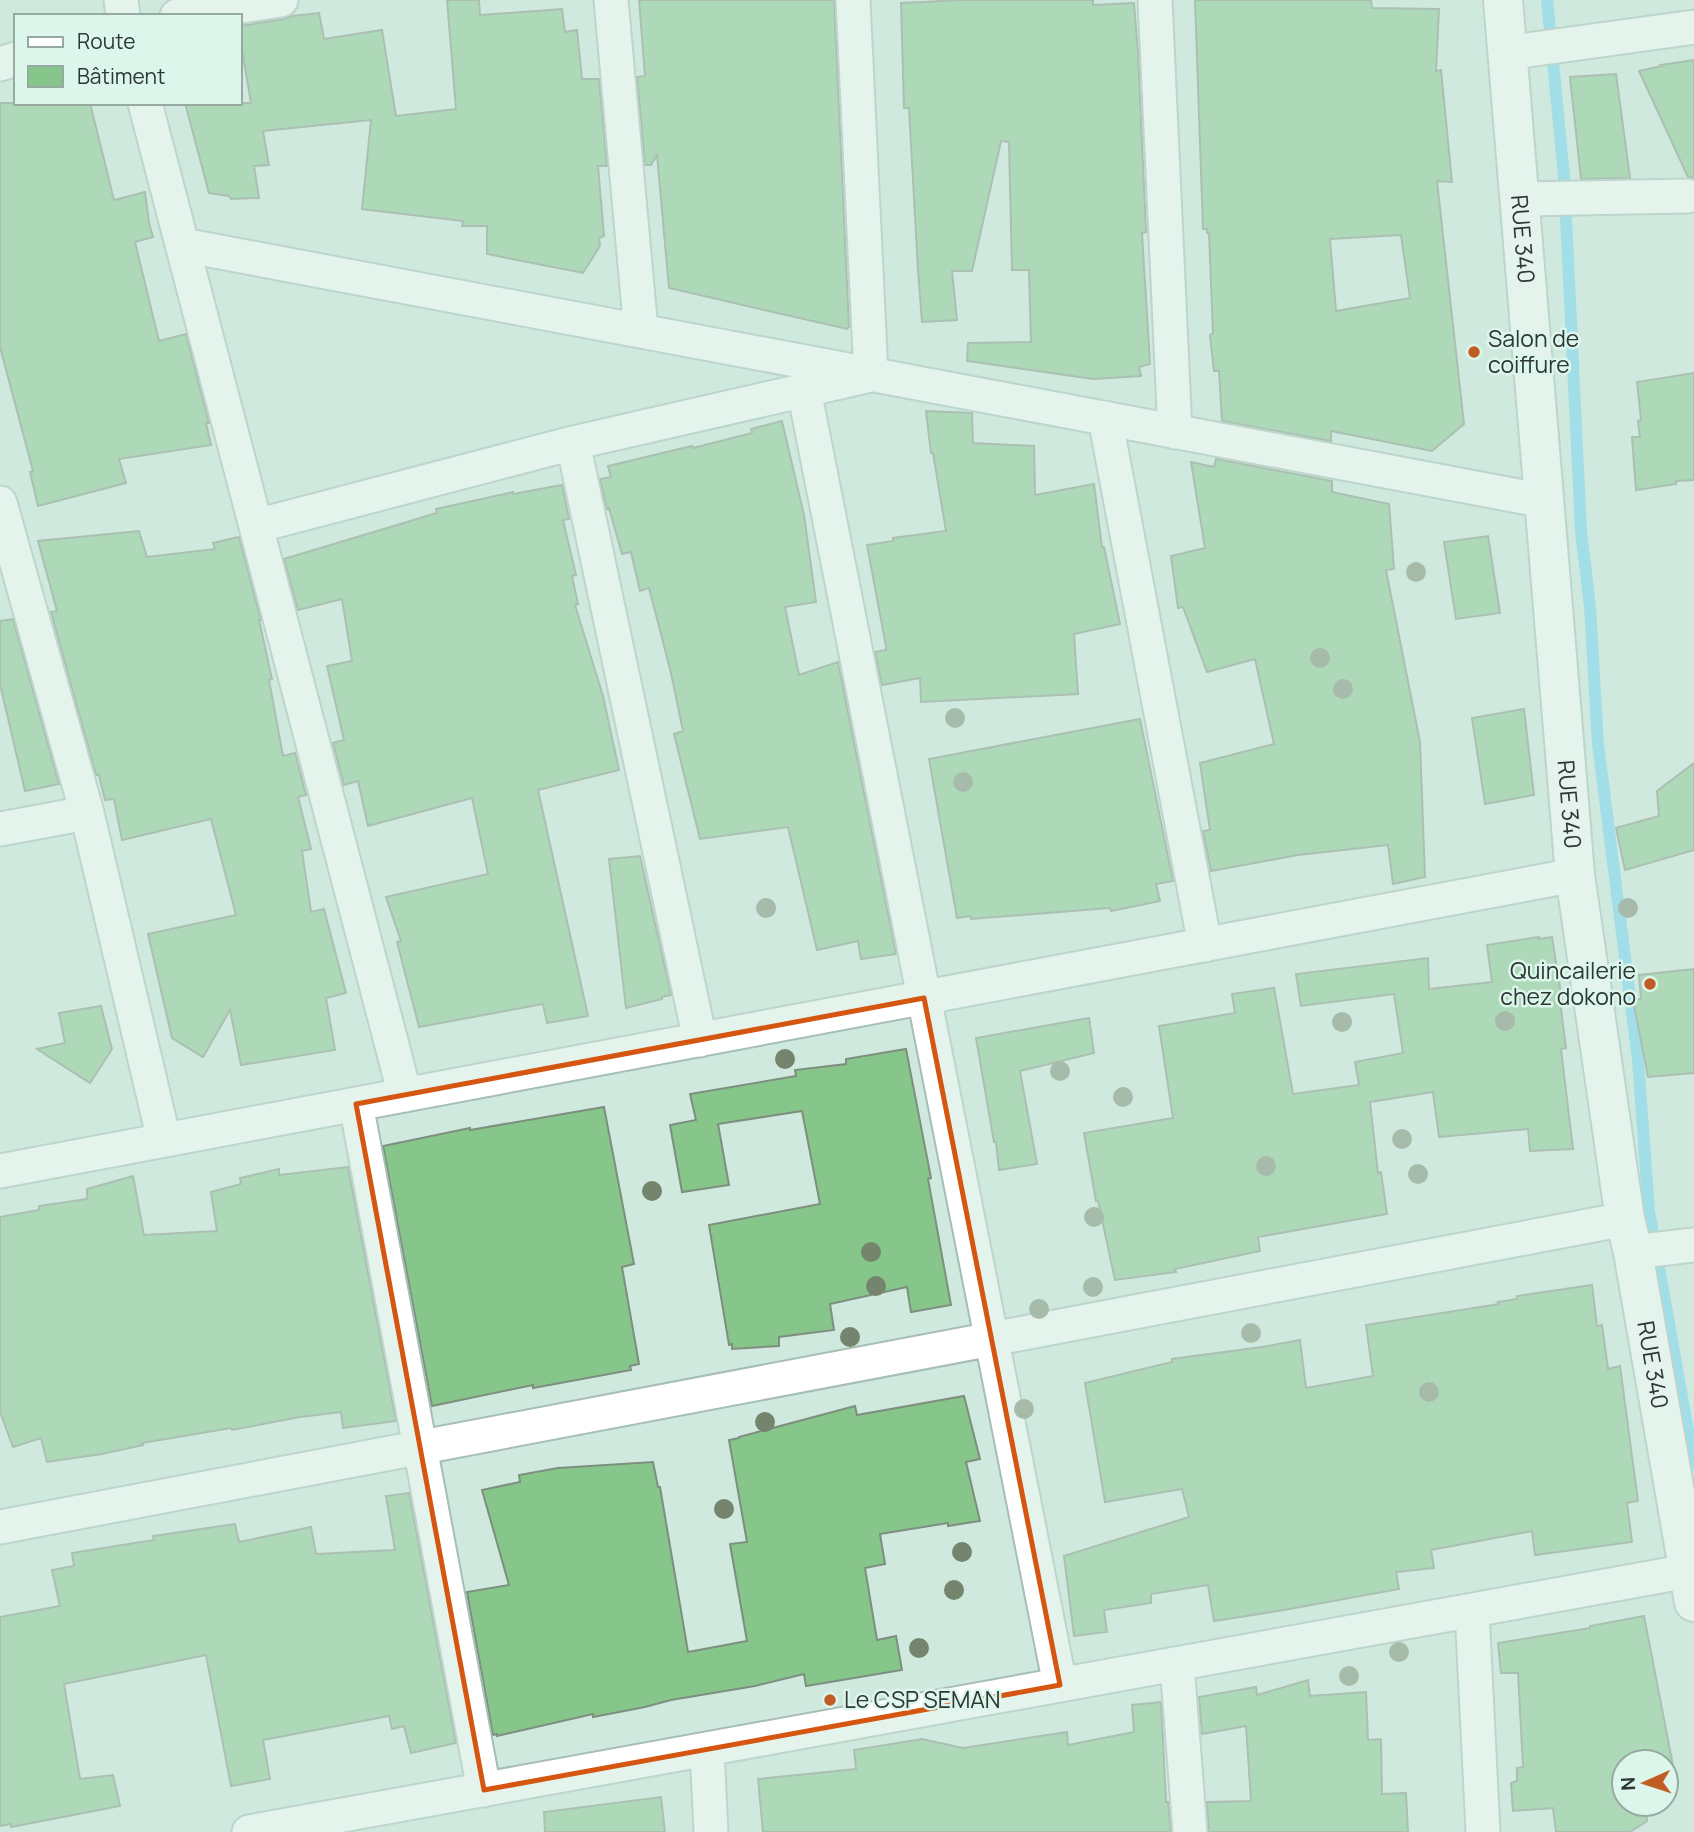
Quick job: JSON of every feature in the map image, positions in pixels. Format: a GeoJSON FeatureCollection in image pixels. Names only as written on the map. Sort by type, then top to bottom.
{"type":"FeatureCollection","features":[{"type":"Feature","properties":{"kind":"street"},"geometry":{"type":"LineString","coordinates":[[190,14],[281,0]]}},
{"type":"Feature","properties":{"kind":"street"},"geometry":{"type":"LineString","coordinates":[[611,0],[641,331]]}},
{"type":"Feature","properties":{"kind":"street"},"geometry":{"type":"LineString","coordinates":[[853,0],[871,375]]}},
{"type":"Feature","properties":{"kind":"street"},"geometry":{"type":"LineString","coordinates":[[1155,0],[1175,432]]}},
{"type":"Feature","properties":{"kind":"street","name":"RUE 340"},"geometry":{"type":"LineString","coordinates":[[1503,0],[1575,875],[1629,1236],[1685,1493],[1691,1586]]}},
{"type":"Feature","properties":{"kind":"street"},"geometry":{"type":"LineString","coordinates":[[1506,53],[1694,27]]}},
{"type":"Feature","properties":{"kind":"street"},"geometry":{"type":"LineString","coordinates":[[146,105],[405,1095]]}},
{"type":"Feature","properties":{"kind":"street"},"geometry":{"type":"LineString","coordinates":[[1520,199],[1692,202]]}},
{"type":"Feature","properties":{"kind":"street"},"geometry":{"type":"LineString","coordinates":[[183,245],[1545,501]]}},
{"type":"Feature","properties":{"kind":"street"},"geometry":{"type":"LineString","coordinates":[[256,526],[573,443],[871,375]]}},
{"type":"Feature","properties":{"kind":"street"},"geometry":{"type":"LineString","coordinates":[[804,390],[1060,1685]]}},
{"type":"Feature","properties":{"kind":"street"},"geometry":{"type":"LineString","coordinates":[[1105,418],[1205,945]]}},
{"type":"Feature","properties":{"kind":"street"},"geometry":{"type":"LineString","coordinates":[[573,443],[700,1040]]}},
{"type":"Feature","properties":{"kind":"street"},"geometry":{"type":"LineString","coordinates":[[0,503],[87,813],[164,1140]]}},
{"type":"Feature","properties":{"kind":"street"},"geometry":{"type":"LineString","coordinates":[[0,830],[87,813]]}},
{"type":"Feature","properties":{"kind":"street"},"geometry":{"type":"LineString","coordinates":[[0,1171],[1575,875]]}},
{"type":"Feature","properties":{"kind":"street"},"geometry":{"type":"LineString","coordinates":[[356,1104],[484,1790]]}},
{"type":"Feature","properties":{"kind":"street"},"geometry":{"type":"LineString","coordinates":[[0,1527],[992,1339],[1629,1236],[1694,1245]]}},
{"type":"Feature","properties":{"kind":"street"},"geometry":{"type":"LineString","coordinates":[[248,1832],[1472,1611],[1691,1586]]}},
{"type":"Feature","properties":{"kind":"street"},"geometry":{"type":"LineString","coordinates":[[1472,1611],[1483,1832]]}},
{"type":"Feature","properties":{"kind":"street"},"geometry":{"type":"LineString","coordinates":[[1177,1664],[1190,1832]]}},
{"type":"Feature","properties":{"kind":"street"},"geometry":{"type":"LineString","coordinates":[[707,1749],[711,1832]]}},
{"type":"Feature","properties":{"kind":"highlighted area"},"geometry":{"type":"Polygon","coordinates":[[[924,998],[1060,1685],[484,1790],[356,1104],[924,998]]]}},
{"type":"Feature","properties":{"kind":"building"},"geometry":{"type":"Polygon","coordinates":[[[447,0],[479,0],[480,15],[562,9],[565,32],[577,30],[582,79],[599,79],[607,166],[598,166],[604,236],[599,238],[600,246],[583,273],[487,254],[487,226],[462,226],[463,221],[362,209],[371,120],[263,131],[269,165],[254,166],[259,198],[231,199],[229,196],[209,193],[186,105],[251,103],[242,50],[242,26],[319,13],[324,39],[382,30],[396,116],[456,109],[447,0]]]}},
{"type":"Feature","properties":{"kind":"building"},"geometry":{"type":"Polygon","coordinates":[[[639,0],[834,0],[847,329],[669,288],[657,155],[651,165],[645,165],[637,77],[645,76],[639,0]]]}},
{"type":"Feature","properties":{"kind":"building"},"geometry":{"type":"Polygon","coordinates":[[[1093,0],[1093,5],[1134,3],[1146,232],[1142,233],[1150,364],[1139,367],[1141,376],[1093,379],[967,361],[968,343],[1031,342],[1029,270],[1012,270],[1009,142],[1001,141],[972,271],[952,271],[957,320],[922,322],[909,108],[904,108],[901,3],[1093,0]]]}},
{"type":"Feature","properties":{"kind":"building"},"geometry":{"type":"Polygon","coordinates":[[[1195,0],[1371,0],[1372,8],[1439,9],[1436,71],[1441,70],[1452,182],[1437,181],[1464,424],[1432,451],[1331,431],[1331,441],[1222,421],[1219,371],[1214,371],[1210,335],[1213,333],[1209,233],[1207,229],[1203,229],[1195,0]],[[1401,235],[1330,239],[1336,311],[1410,298],[1401,235]]]}},
{"type":"Feature","properties":{"kind":"building"},"geometry":{"type":"Polygon","coordinates":[[[1694,60],[1694,178],[1688,177],[1639,71],[1694,60]]]}},
{"type":"Feature","properties":{"kind":"building"},"geometry":{"type":"Polygon","coordinates":[[[1616,74],[1630,178],[1581,179],[1570,77],[1616,74]]]}},
{"type":"Feature","properties":{"kind":"building"},"geometry":{"type":"Polygon","coordinates":[[[0,103],[90,105],[114,200],[145,192],[153,237],[135,242],[159,341],[186,334],[209,423],[206,423],[211,445],[119,459],[126,483],[38,506],[30,472],[33,471],[0,347],[0,103]]]}},
{"type":"Feature","properties":{"kind":"building"},"geometry":{"type":"Polygon","coordinates":[[[1694,373],[1694,480],[1636,490],[1632,437],[1640,437],[1637,382],[1694,373]]]}},
{"type":"Feature","properties":{"kind":"building"},"geometry":{"type":"Polygon","coordinates":[[[926,411],[972,413],[973,443],[1034,446],[1035,495],[1094,484],[1102,547],[1120,624],[1074,634],[1078,694],[921,702],[920,678],[882,685],[875,652],[886,650],[886,646],[867,545],[893,541],[893,538],[946,531],[926,411]]]}},
{"type":"Feature","properties":{"kind":"building"},"geometry":{"type":"Polygon","coordinates":[[[782,421],[804,515],[816,602],[785,607],[799,675],[838,662],[896,954],[861,959],[858,941],[817,950],[788,827],[700,839],[674,734],[683,731],[649,588],[640,591],[631,552],[622,554],[600,479],[611,477],[608,466],[752,433],[751,429],[782,421]]]}},
{"type":"Feature","properties":{"kind":"building"},"geometry":{"type":"Polygon","coordinates":[[[1216,459],[1332,481],[1332,492],[1389,504],[1394,569],[1386,570],[1420,742],[1425,877],[1393,884],[1388,845],[1298,855],[1211,871],[1203,831],[1210,830],[1200,763],[1274,744],[1255,659],[1207,672],[1183,607],[1178,608],[1171,556],[1205,548],[1191,462],[1214,467],[1216,459]]]}},
{"type":"Feature","properties":{"kind":"building"},"geometry":{"type":"Polygon","coordinates":[[[562,485],[569,519],[563,520],[576,575],[572,576],[578,604],[575,605],[603,696],[619,770],[538,790],[588,1016],[547,1023],[543,1004],[419,1027],[397,942],[401,941],[386,897],[488,874],[472,798],[368,826],[358,781],[344,785],[333,743],[344,740],[327,666],[352,661],[342,599],[298,610],[284,559],[437,513],[436,509],[513,492],[562,485]]]}},
{"type":"Feature","properties":{"kind":"building"},"geometry":{"type":"Polygon","coordinates":[[[139,531],[147,557],[215,549],[213,543],[239,537],[261,620],[283,756],[295,753],[306,795],[298,797],[311,849],[302,851],[311,912],[324,909],[346,993],[326,998],[335,1050],[241,1065],[230,1010],[203,1057],[172,1038],[148,934],[236,915],[211,819],[122,840],[114,799],[105,800],[99,775],[96,775],[51,612],[57,611],[38,541],[139,531]]]}},
{"type":"Feature","properties":{"kind":"building"},"geometry":{"type":"Polygon","coordinates":[[[1488,536],[1500,613],[1456,619],[1444,542],[1488,536]]]}},
{"type":"Feature","properties":{"kind":"building"},"geometry":{"type":"Polygon","coordinates":[[[13,619],[59,784],[25,791],[0,684],[0,621],[13,619]]]}},
{"type":"Feature","properties":{"kind":"building"},"geometry":{"type":"Polygon","coordinates":[[[1524,709],[1534,795],[1485,804],[1472,718],[1524,709]]]}},
{"type":"Feature","properties":{"kind":"building"},"geometry":{"type":"Polygon","coordinates":[[[1140,719],[1173,881],[1156,884],[1160,901],[1111,911],[1110,908],[957,918],[929,759],[1140,719]]]}},
{"type":"Feature","properties":{"kind":"building"},"geometry":{"type":"Polygon","coordinates":[[[1694,763],[1694,850],[1625,870],[1616,828],[1659,816],[1657,791],[1694,763]]]}},
{"type":"Feature","properties":{"kind":"building"},"geometry":{"type":"Polygon","coordinates":[[[640,856],[671,995],[626,1008],[609,859],[640,856]]]}},
{"type":"Feature","properties":{"kind":"building"},"geometry":{"type":"Polygon","coordinates":[[[1552,937],[1562,1000],[1566,1048],[1561,1049],[1573,1149],[1530,1151],[1528,1129],[1439,1137],[1433,1092],[1370,1102],[1378,1173],[1381,1172],[1387,1214],[1258,1237],[1260,1251],[1175,1269],[1176,1272],[1115,1280],[1096,1201],[1084,1133],[1173,1118],[1159,1026],[1235,1013],[1232,994],[1274,988],[1293,1094],[1359,1085],[1355,1062],[1403,1053],[1394,994],[1301,1006],[1296,974],[1428,958],[1429,989],[1492,982],[1487,945],[1552,937]]]}},
{"type":"Feature","properties":{"kind":"building"},"geometry":{"type":"Polygon","coordinates":[[[1694,969],[1694,1073],[1648,1077],[1633,1000],[1641,999],[1639,975],[1694,969]]]}},
{"type":"Feature","properties":{"kind":"building"},"geometry":{"type":"Polygon","coordinates":[[[101,1006],[112,1049],[90,1083],[37,1049],[65,1043],[59,1013],[101,1006]]]}},
{"type":"Feature","properties":{"kind":"building"},"geometry":{"type":"Polygon","coordinates":[[[1089,1018],[1094,1053],[1020,1071],[1037,1164],[999,1170],[976,1038],[1089,1018]]]}},
{"type":"Feature","properties":{"kind":"building"},"geometry":{"type":"Polygon","coordinates":[[[906,1049],[931,1178],[928,1179],[951,1305],[911,1312],[907,1287],[830,1304],[834,1330],[779,1337],[779,1346],[732,1349],[732,1344],[729,1345],[709,1225],[820,1204],[802,1111],[718,1124],[729,1185],[682,1192],[670,1125],[696,1120],[690,1094],[796,1076],[795,1070],[846,1064],[846,1059],[906,1049]]]}},
{"type":"Feature","properties":{"kind":"building"},"geometry":{"type":"Polygon","coordinates":[[[604,1107],[634,1264],[622,1267],[639,1364],[630,1366],[631,1370],[533,1388],[533,1385],[432,1406],[383,1146],[470,1128],[604,1107]]]}},
{"type":"Feature","properties":{"kind":"building"},"geometry":{"type":"Polygon","coordinates":[[[348,1167],[396,1421],[343,1428],[341,1412],[142,1443],[143,1445],[102,1454],[47,1462],[41,1438],[13,1447],[0,1412],[0,1217],[39,1210],[39,1206],[87,1199],[87,1189],[133,1176],[144,1235],[217,1231],[211,1192],[241,1184],[240,1178],[279,1169],[279,1175],[348,1167]]]}},
{"type":"Feature","properties":{"kind":"building"},"geometry":{"type":"Polygon","coordinates":[[[1592,1285],[1597,1326],[1602,1325],[1608,1369],[1620,1366],[1638,1501],[1627,1503],[1632,1542],[1535,1555],[1532,1531],[1431,1550],[1434,1568],[1396,1572],[1399,1589],[1214,1621],[1208,1585],[1151,1594],[1151,1603],[1104,1610],[1107,1632],[1074,1636],[1064,1556],[1189,1517],[1182,1489],[1105,1502],[1085,1383],[1172,1362],[1172,1359],[1300,1340],[1306,1388],[1373,1376],[1366,1325],[1499,1304],[1498,1302],[1517,1299],[1517,1296],[1592,1285]]]}},
{"type":"Feature","properties":{"kind":"building"},"geometry":{"type":"Polygon","coordinates":[[[964,1396],[980,1459],[966,1462],[980,1521],[948,1526],[948,1523],[880,1534],[885,1564],[865,1568],[877,1640],[896,1636],[902,1670],[806,1686],[804,1674],[755,1686],[593,1717],[593,1714],[493,1735],[467,1592],[509,1585],[482,1490],[520,1482],[519,1475],[558,1468],[653,1462],[660,1487],[688,1652],[747,1641],[730,1544],[747,1542],[729,1440],[855,1406],[857,1415],[964,1396]]]}},
{"type":"Feature","properties":{"kind":"building"},"geometry":{"type":"Polygon","coordinates":[[[409,1493],[456,1743],[411,1753],[404,1726],[392,1729],[389,1716],[263,1740],[270,1779],[231,1786],[206,1655],[64,1684],[80,1779],[113,1775],[120,1806],[11,1827],[11,1824],[0,1826],[0,1617],[60,1606],[52,1570],[74,1566],[72,1553],[154,1540],[153,1536],[235,1524],[239,1542],[311,1527],[316,1554],[395,1550],[386,1496],[409,1493]]]}},
{"type":"Feature","properties":{"kind":"building"},"geometry":{"type":"Polygon","coordinates":[[[1644,1616],[1670,1748],[1610,1748],[1610,1818],[1647,1818],[1647,1821],[1630,1832],[1556,1832],[1553,1808],[1513,1811],[1511,1783],[1517,1781],[1517,1768],[1523,1767],[1518,1673],[1501,1673],[1498,1643],[1644,1616]]]}},
{"type":"Feature","properties":{"kind":"building"},"geometry":{"type":"Polygon","coordinates":[[[1308,1680],[1310,1696],[1366,1692],[1368,1740],[1381,1739],[1382,1794],[1406,1793],[1408,1832],[1209,1832],[1207,1802],[1251,1801],[1246,1726],[1202,1734],[1199,1697],[1256,1687],[1257,1695],[1308,1680]]]}},
{"type":"Feature","properties":{"kind":"building"},"geometry":{"type":"Polygon","coordinates":[[[1161,1702],[1166,1802],[1171,1832],[763,1832],[758,1779],[856,1769],[854,1750],[922,1739],[963,1748],[1067,1732],[1068,1745],[1134,1732],[1132,1705],[1161,1702]]]}},
{"type":"Feature","properties":{"kind":"building"},"geometry":{"type":"Polygon","coordinates":[[[661,1797],[665,1832],[545,1832],[544,1812],[661,1797]]]}},
{"type":"Feature","properties":{"kind":"waterway"},"geometry":{"type":"LineString","coordinates":[[1547,0],[1564,176],[1581,531],[1590,607],[1598,744],[1638,1060],[1649,1211],[1694,1465]]}},
{"type":"Feature","properties":{"kind":"place","name":"Salon de coiffure"},"geometry":{"type":"Point","coordinates":[1474,352]}},
{"type":"Feature","properties":{"kind":"place","name":"Quincailerie chez dokono"},"geometry":{"type":"Point","coordinates":[1650,984]}},
{"type":"Feature","properties":{"kind":"place","name":"Le CSP SEMAN"},"geometry":{"type":"Point","coordinates":[830,1700]}}]}
